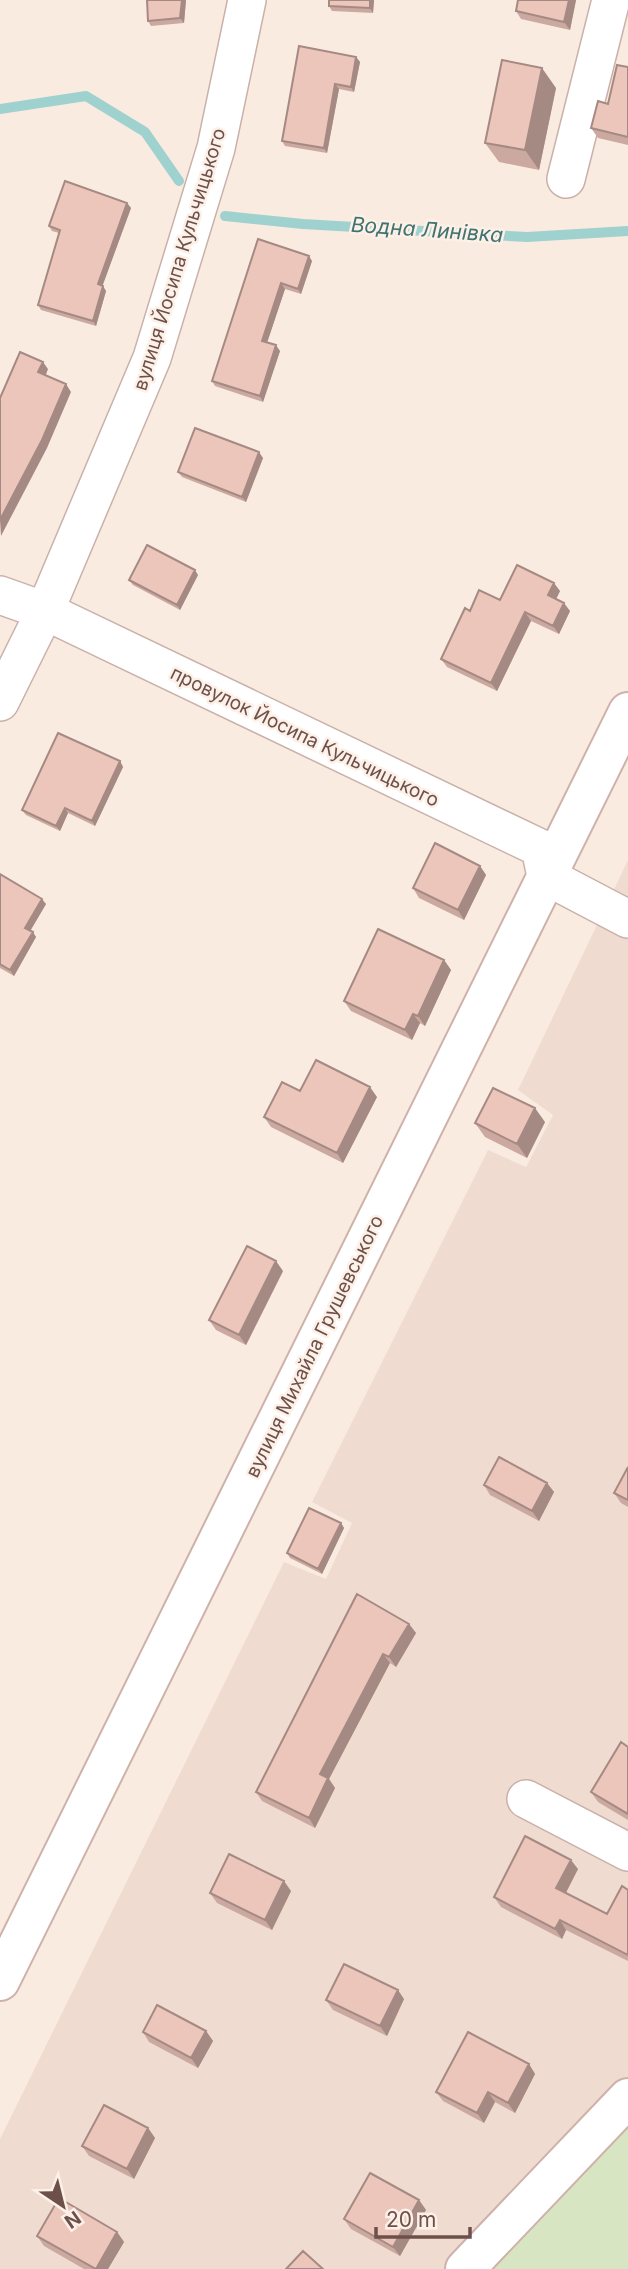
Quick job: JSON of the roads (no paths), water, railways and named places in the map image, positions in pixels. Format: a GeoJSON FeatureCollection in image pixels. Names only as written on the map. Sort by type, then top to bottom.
{"type":"FeatureCollection","features":[{"type":"Feature","properties":{"kind":"street","name":"вулиця Йосипа Кульчицького"},"geometry":{"type":"LineString","coordinates":[[0,702],[45,611],[152,358],[216,148],[247,0]]}},
{"type":"Feature","properties":{"kind":"street"},"geometry":{"type":"LineString","coordinates":[[566,179],[611,0]]}},
{"type":"Feature","properties":{"kind":"street"},"geometry":{"type":"LineString","coordinates":[[0,595],[45,611]]}},
{"type":"Feature","properties":{"kind":"street","name":"провулок Йосипа Кульчицького"},"geometry":{"type":"LineString","coordinates":[[45,611],[540,848],[546,876]]}},
{"type":"Feature","properties":{"kind":"street","name":"вулиця Михайла Грушевського"},"geometry":{"type":"LineString","coordinates":[[0,1980],[628,712]]}},
{"type":"Feature","properties":{"kind":"street"},"geometry":{"type":"LineString","coordinates":[[546,876],[628,919]]}},
{"type":"Feature","properties":{"kind":"street"},"geometry":{"type":"LineString","coordinates":[[526,1799],[628,1852]]}},
{"type":"Feature","properties":{"kind":"street"},"geometry":{"type":"LineString","coordinates":[[465,2269],[628,2098]]}},
{"type":"Feature","properties":{"kind":"waterway","name":"Водна Линівка"},"geometry":{"type":"LineString","coordinates":[[0,109],[86,96],[145,132],[179,181]]}},
{"type":"Feature","properties":{"kind":"waterway","name":"Водна Линівка"},"geometry":{"type":"LineString","coordinates":[[225,216],[303,224],[527,237],[628,231]]}}]}
